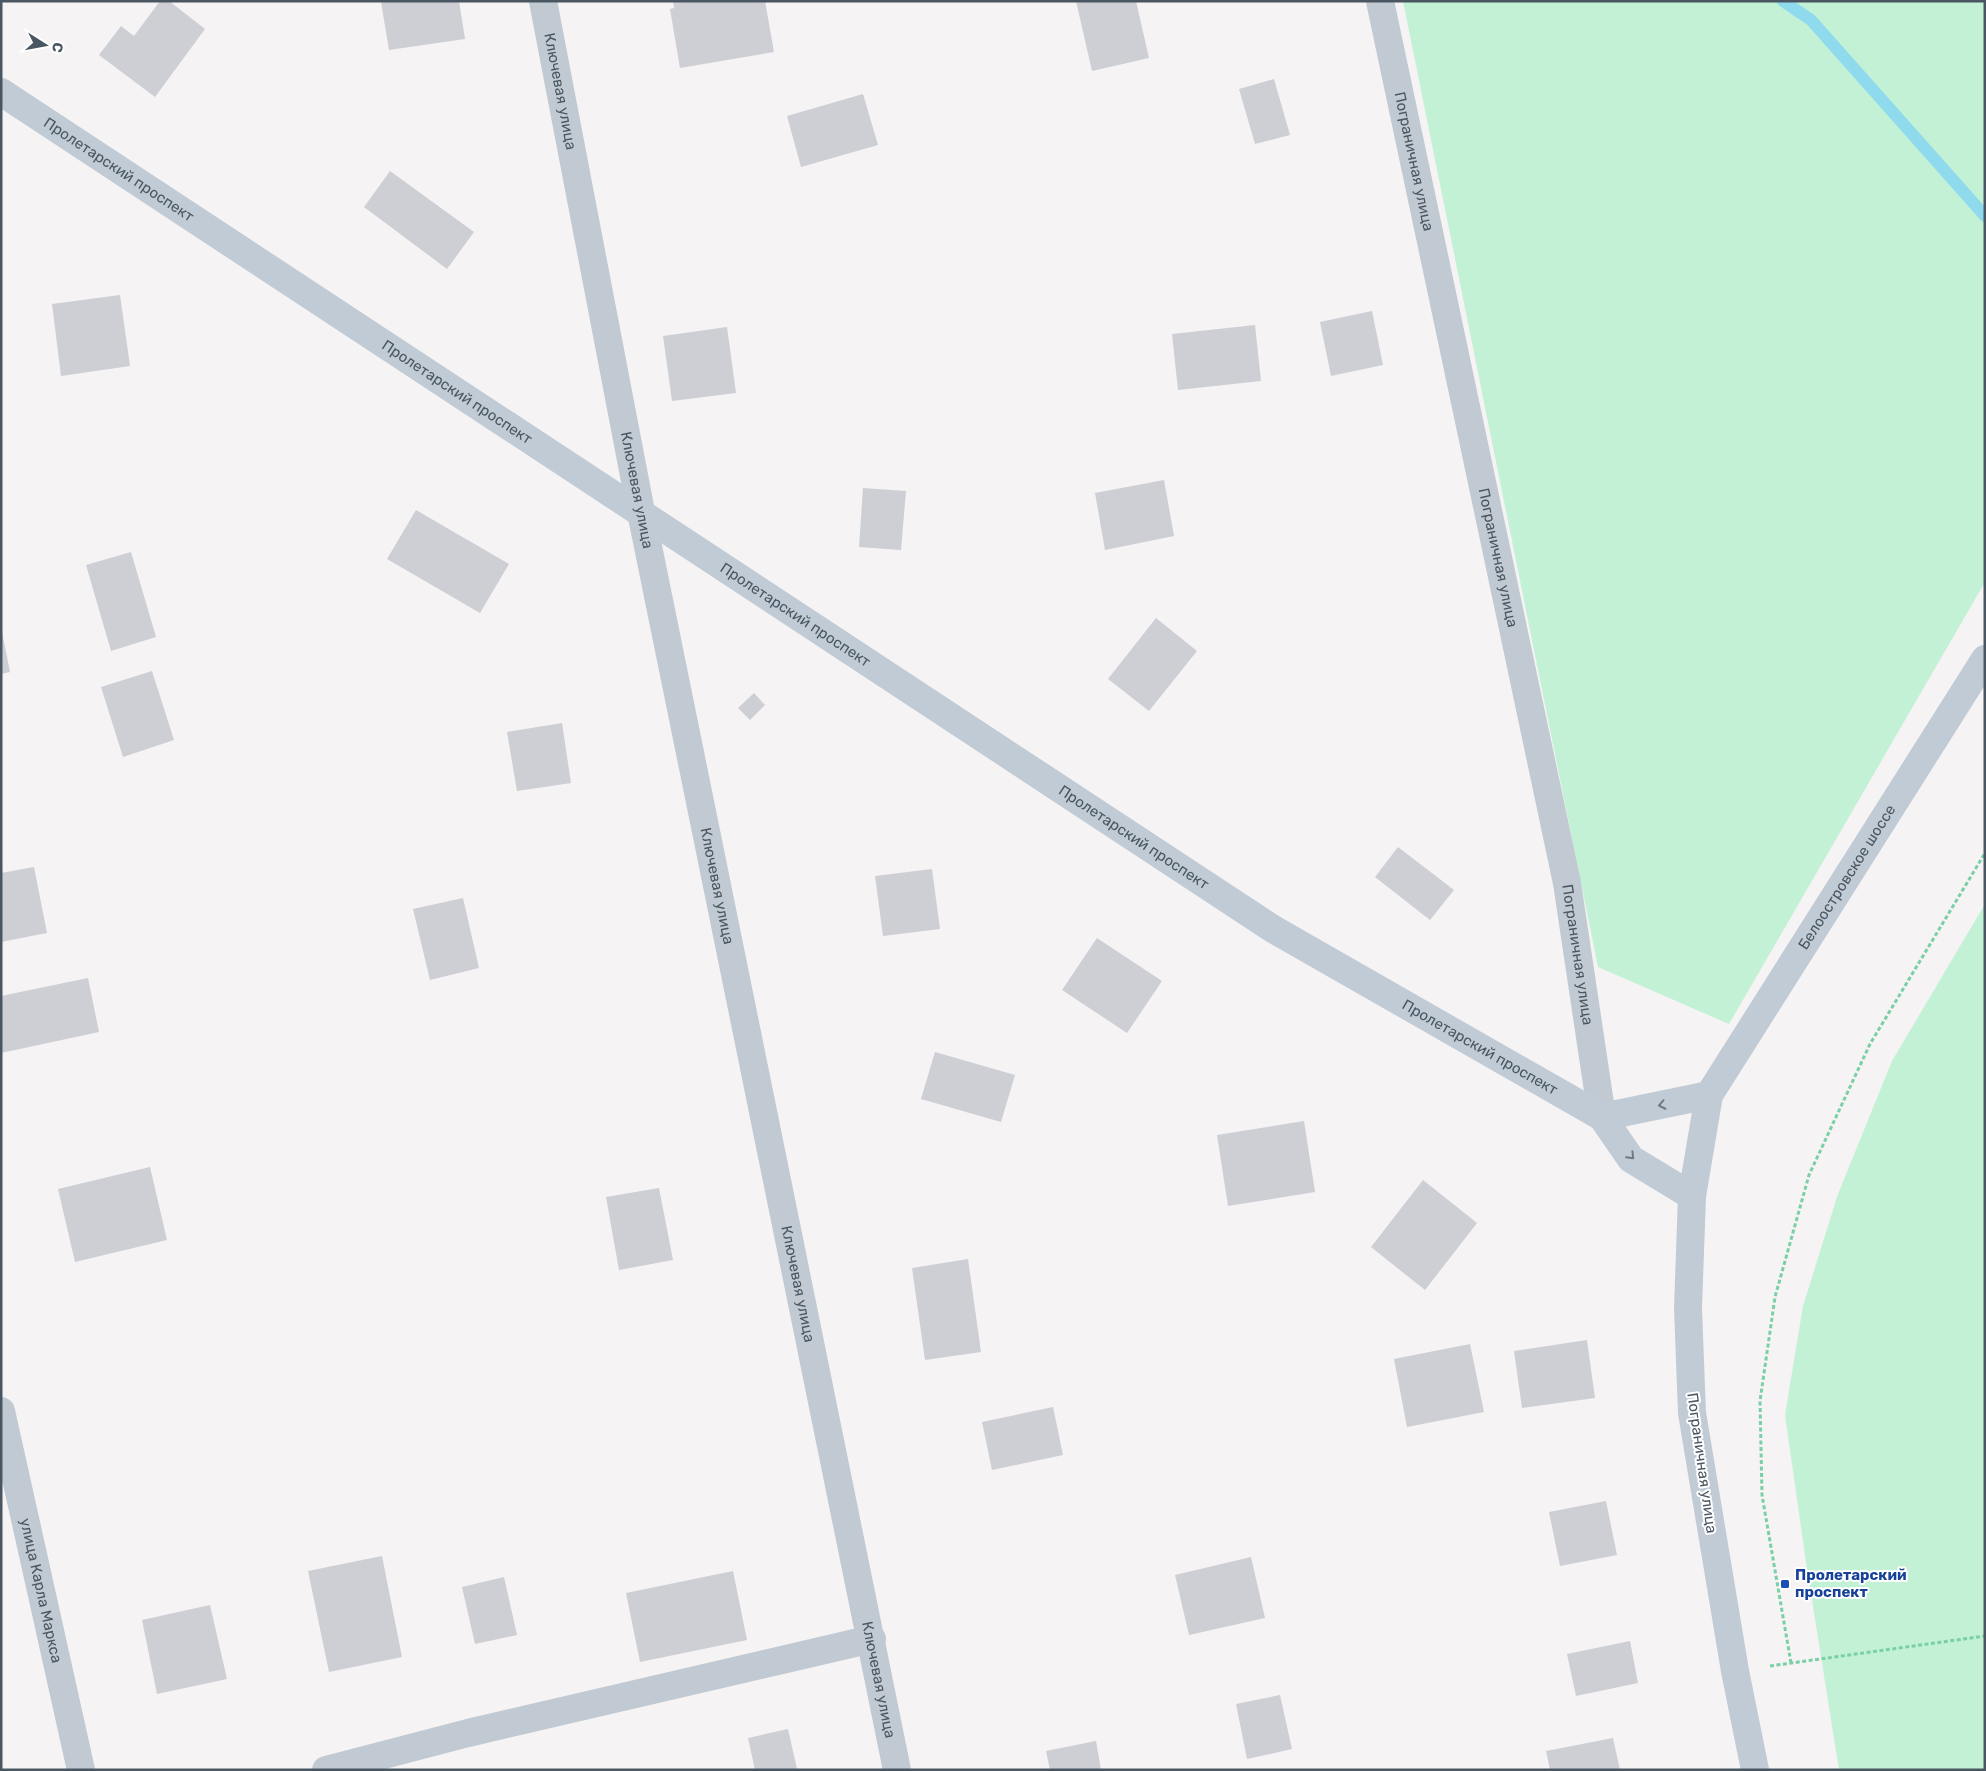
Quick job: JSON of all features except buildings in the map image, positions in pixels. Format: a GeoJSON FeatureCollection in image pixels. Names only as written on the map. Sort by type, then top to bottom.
{"type":"FeatureCollection","features":[{"type":"Feature","properties":{"kind":"street","name":"Ключевая улица"},"geometry":{"type":"LineString","coordinates":[[543,1],[641,512],[872,1639],[897,1770]]}},
{"type":"Feature","properties":{"kind":"street","name":"Пограничная улица"},"geometry":{"type":"LineString","coordinates":[[1380,1],[1567,883],[1602,1117]]}},
{"type":"Feature","properties":{"kind":"street","name":"Пролетарский проспект"},"geometry":{"type":"LineString","coordinates":[[1,92],[1273,929],[1602,1117],[1631,1159],[1692,1196]]}},
{"type":"Feature","properties":{"kind":"street","name":"Белоостровское шоссе"},"geometry":{"type":"LineString","coordinates":[[1709,1095],[1985,659]]}},
{"type":"Feature","properties":{"kind":"street","name":"Пограничная улица"},"geometry":{"type":"LineString","coordinates":[[1709,1095],[1692,1196],[1688,1308],[1692,1413],[1735,1671],[1754,1770]]}},
{"type":"Feature","properties":{"kind":"street"},"geometry":{"type":"LineString","coordinates":[[1602,1117],[1709,1095]]}},
{"type":"Feature","properties":{"kind":"street","name":"улица Карла Маркса"},"geometry":{"type":"LineString","coordinates":[[1,1411],[81,1770]]}},
{"type":"Feature","properties":{"kind":"street"},"geometry":{"type":"LineString","coordinates":[[326,1770],[468,1733],[872,1639]]}},
{"type":"Feature","properties":{"kind":"path"},"geometry":{"type":"LineString","coordinates":[[1791,1663],[1762,1495],[1760,1401],[1775,1297],[1809,1175],[1866,1053],[1985,853]]}},
{"type":"Feature","properties":{"kind":"path"},"geometry":{"type":"LineString","coordinates":[[1735,1671],[1985,1636]]}},
{"type":"Feature","properties":{"kind":"green space"},"geometry":{"type":"Polygon","coordinates":[[[1403,1],[1985,1],[1985,582],[1729,1024],[1598,967],[1403,1]]]}},
{"type":"Feature","properties":{"kind":"green space"},"geometry":{"type":"Polygon","coordinates":[[[1985,904],[1985,1770],[1839,1770],[1785,1415],[1803,1306],[1838,1194],[1892,1061],[1985,904]]]}},
{"type":"Feature","properties":{"kind":"waterway"},"geometry":{"type":"LineString","coordinates":[[1783,1],[1811,20],[1985,216]]}},
{"type":"Feature","properties":{"kind":"place","name":"Пролетарский проспект"},"geometry":{"type":"Point","coordinates":[1785,1584]}}]}
